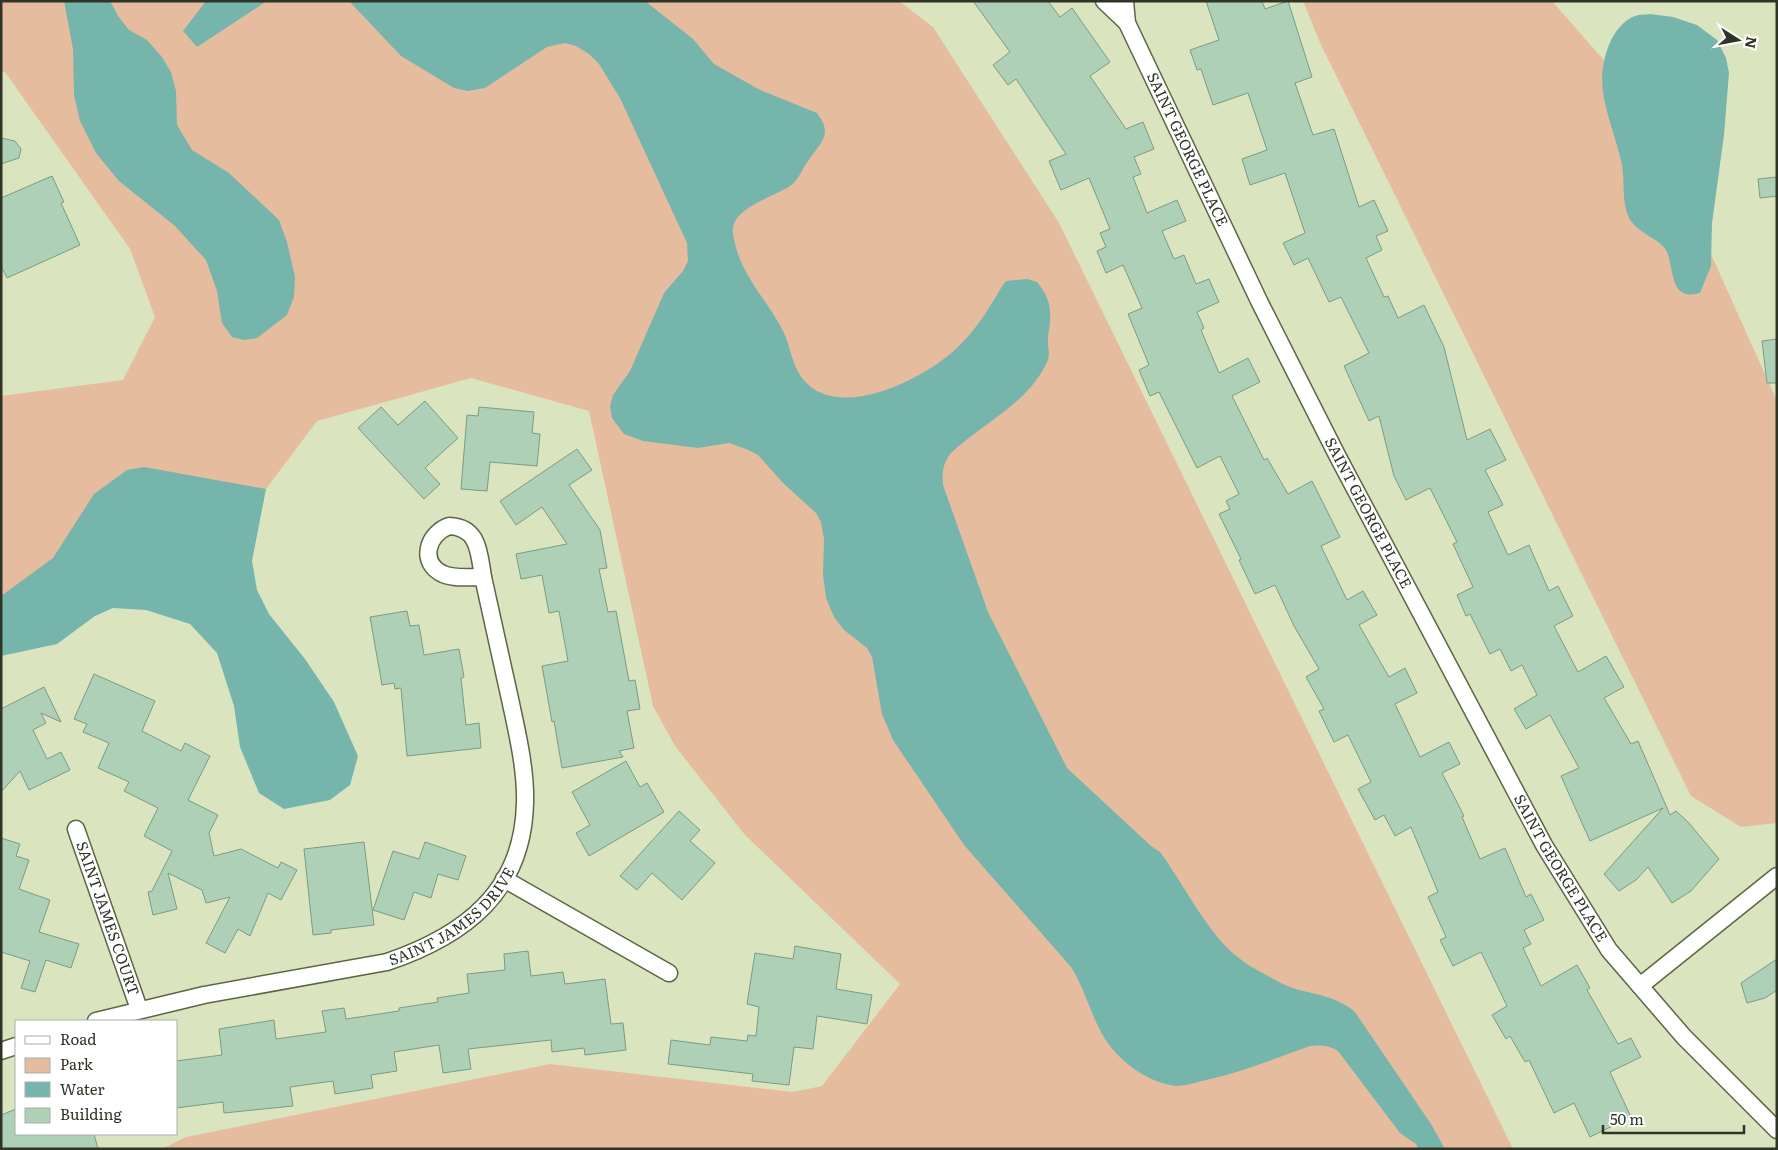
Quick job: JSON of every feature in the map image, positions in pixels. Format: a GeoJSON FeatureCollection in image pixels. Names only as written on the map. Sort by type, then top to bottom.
{"type":"FeatureCollection","features":[{"type":"Feature","properties":{"kind":"street","name":"SAINT GEORGE PLACE"},"geometry":{"type":"LineString","coordinates":[[1104,1],[1127,22]]}},
{"type":"Feature","properties":{"kind":"street","name":"SAINT GEORGE PLACE"},"geometry":{"type":"LineString","coordinates":[[1125,1],[1127,22],[1264,312],[1394,565],[1544,845],[1609,950],[1684,1037],[1777,1130]]}},
{"type":"Feature","properties":{"kind":"street","name":"SAINT JAMES DRIVE"},"geometry":{"type":"LineString","coordinates":[[100,1020],[139,1009],[204,995],[387,962],[444,938],[471,920],[486,904],[504,879],[516,855],[523,830],[526,802],[515,722],[483,577]]}},
{"type":"Feature","properties":{"kind":"street","name":"SAINT JAMES COURT"},"geometry":{"type":"LineString","coordinates":[[76,829],[139,1009]]}},
{"type":"Feature","properties":{"kind":"street"},"geometry":{"type":"LineString","coordinates":[[1640,986],[1777,876]]}},
{"type":"Feature","properties":{"kind":"street"},"geometry":{"type":"LineString","coordinates":[[504,879],[669,973]]}},
{"type":"Feature","properties":{"kind":"street"},"geometry":{"type":"LineString","coordinates":[[1,1051],[15,1046]]}},
{"type":"Feature","properties":{"kind":"green space"},"geometry":{"type":"Polygon","coordinates":[[[1,1],[899,1],[933,27],[1059,223],[1513,1149],[162,1149],[186,1137],[550,1064],[793,1092],[822,1086],[900,984],[745,835],[675,746],[653,706],[589,411],[471,378],[317,421],[266,489],[148,541],[1,628],[1,396],[123,380],[155,317],[130,249],[5,72],[1,72],[1,1]]]}},
{"type":"Feature","properties":{"kind":"green space"},"geometry":{"type":"Polygon","coordinates":[[[1303,1],[1552,1],[1645,107],[1777,401],[1777,823],[1741,827],[1691,796],[1321,45],[1303,1]]]}},
{"type":"Feature","properties":{"kind":"water"},"geometry":{"type":"Polygon","coordinates":[[[64,1],[110,1],[118,16],[129,30],[147,40],[162,57],[171,72],[176,91],[177,125],[192,150],[229,173],[279,220],[287,242],[295,277],[294,297],[287,315],[257,338],[244,340],[232,337],[222,323],[217,291],[206,260],[175,226],[119,181],[96,153],[80,121],[74,95],[73,49],[64,1]]]}},
{"type":"Feature","properties":{"kind":"water"},"geometry":{"type":"Polygon","coordinates":[[[206,1],[267,1],[197,47],[183,31],[206,1]]]}},
{"type":"Feature","properties":{"kind":"water"},"geometry":{"type":"Polygon","coordinates":[[[349,1],[645,1],[693,39],[714,64],[760,90],[817,113],[822,121],[825,133],[821,144],[798,178],[790,186],[745,210],[734,224],[733,233],[741,261],[784,333],[797,370],[815,390],[835,397],[857,397],[881,392],[905,382],[946,358],[960,345],[981,320],[1006,281],[1027,279],[1037,282],[1046,295],[1050,307],[1049,356],[1047,362],[1039,377],[1028,390],[950,454],[944,465],[943,485],[988,612],[1067,768],[1151,846],[1160,852],[1217,937],[1239,958],[1279,982],[1298,990],[1336,1000],[1355,1012],[1431,1124],[1445,1149],[1418,1149],[1416,1144],[1400,1133],[1338,1051],[1328,1047],[1310,1046],[1229,1074],[1176,1086],[1145,1076],[1118,1055],[1100,1030],[1071,967],[964,845],[893,740],[882,714],[872,657],[867,648],[844,630],[834,617],[826,598],[823,575],[824,539],[821,522],[816,513],[783,483],[758,455],[746,449],[729,443],[698,448],[643,441],[624,434],[612,418],[610,406],[613,395],[630,371],[664,293],[683,271],[688,261],[687,243],[620,98],[599,64],[589,54],[576,46],[565,43],[547,47],[485,88],[468,91],[454,88],[401,56],[349,1]]]}},
{"type":"Feature","properties":{"kind":"water"},"geometry":{"type":"Polygon","coordinates":[[[1650,14],[1673,17],[1697,25],[1717,40],[1726,58],[1729,73],[1724,135],[1712,223],[1711,266],[1700,293],[1690,294],[1682,292],[1678,288],[1674,281],[1666,250],[1635,225],[1628,215],[1622,165],[1604,100],[1603,71],[1612,38],[1626,21],[1637,15],[1650,14]]]}},
{"type":"Feature","properties":{"kind":"water"},"geometry":{"type":"Polygon","coordinates":[[[144,467],[266,489],[252,561],[257,590],[269,614],[305,659],[334,702],[358,756],[350,785],[330,800],[284,809],[259,793],[240,747],[234,706],[217,653],[190,624],[146,610],[113,608],[95,616],[57,644],[1,656],[1,596],[53,558],[94,494],[127,470],[144,467]]]}},
{"type":"Feature","properties":{"kind":"building"},"geometry":{"type":"Polygon","coordinates":[[[973,1],[1048,1],[1060,17],[1072,8],[1110,62],[1090,76],[1126,129],[1143,122],[1154,149],[1134,157],[1141,174],[1133,177],[1147,213],[1177,200],[1186,221],[1162,231],[1174,259],[1184,255],[1196,284],[1209,279],[1219,302],[1197,312],[1204,328],[1201,330],[1219,373],[1248,358],[1260,382],[1232,396],[1264,460],[1267,458],[1288,494],[1312,481],[1340,537],[1321,546],[1347,600],[1363,591],[1377,615],[1359,625],[1389,677],[1405,668],[1417,693],[1395,704],[1420,757],[1449,742],[1460,764],[1442,773],[1464,816],[1462,817],[1480,859],[1505,848],[1526,897],[1531,894],[1544,920],[1524,930],[1531,944],[1523,948],[1541,986],[1577,965],[1590,988],[1587,990],[1618,1044],[1631,1038],[1641,1057],[1610,1072],[1631,1117],[1590,1137],[1574,1103],[1554,1113],[1529,1060],[1525,1062],[1510,1036],[1506,1039],[1492,1015],[1507,1006],[1481,952],[1453,966],[1440,940],[1446,937],[1428,897],[1438,892],[1411,827],[1395,836],[1384,815],[1375,820],[1358,789],[1371,782],[1348,735],[1334,742],[1319,711],[1324,709],[1306,677],[1319,669],[1294,626],[1275,585],[1255,594],[1239,560],[1241,559],[1219,514],[1230,509],[1226,501],[1239,494],[1220,456],[1197,468],[1159,392],[1150,396],[1139,370],[1149,365],[1128,314],[1142,308],[1123,265],[1106,273],[1097,251],[1106,247],[1100,233],[1110,229],[1089,178],[1061,190],[1049,161],[1066,154],[1016,79],[1008,85],[993,65],[1010,52],[973,1]]]}},
{"type":"Feature","properties":{"kind":"building"},"geometry":{"type":"Polygon","coordinates":[[[1206,1],[1262,1],[1265,9],[1288,1],[1312,77],[1295,83],[1313,135],[1334,129],[1359,207],[1374,200],[1388,231],[1376,236],[1382,250],[1366,258],[1384,297],[1388,296],[1398,318],[1424,305],[1444,347],[1467,440],[1490,429],[1506,460],[1485,470],[1503,505],[1488,512],[1508,555],[1529,545],[1549,591],[1558,586],[1573,616],[1554,626],[1578,672],[1606,656],[1624,687],[1604,698],[1631,744],[1638,741],[1670,815],[1676,811],[1688,822],[1719,859],[1691,891],[1672,903],[1648,867],[1636,880],[1619,891],[1604,874],[1663,808],[1590,841],[1561,776],[1579,768],[1550,715],[1526,729],[1514,709],[1537,695],[1522,665],[1511,671],[1500,649],[1490,654],[1470,614],[1466,616],[1457,595],[1473,587],[1453,544],[1457,542],[1430,488],[1406,500],[1394,476],[1379,416],[1369,421],[1344,366],[1369,353],[1341,297],[1329,302],[1308,258],[1294,265],[1283,243],[1305,233],[1285,173],[1250,185],[1242,159],[1267,150],[1248,93],[1213,105],[1201,69],[1197,70],[1190,50],[1219,40],[1206,1]]]}},
{"type":"Feature","properties":{"kind":"building"},"geometry":{"type":"Polygon","coordinates":[[[1,138],[15,141],[21,149],[19,158],[1,164],[1,138]]]}},
{"type":"Feature","properties":{"kind":"building"},"geometry":{"type":"Polygon","coordinates":[[[52,176],[64,202],[61,203],[80,245],[7,278],[1,266],[1,198],[52,176]]]}},
{"type":"Feature","properties":{"kind":"building"},"geometry":{"type":"Polygon","coordinates":[[[1777,177],[1777,196],[1760,198],[1758,179],[1777,177]]]}},
{"type":"Feature","properties":{"kind":"building"},"geometry":{"type":"Polygon","coordinates":[[[1777,339],[1777,383],[1767,383],[1762,341],[1777,339]]]}},
{"type":"Feature","properties":{"kind":"building"},"geometry":{"type":"Polygon","coordinates":[[[425,401],[458,438],[425,468],[440,484],[424,499],[358,428],[381,407],[398,425],[425,401]]]}},
{"type":"Feature","properties":{"kind":"building"},"geometry":{"type":"Polygon","coordinates":[[[479,407],[534,412],[532,433],[540,434],[537,466],[490,462],[487,491],[461,489],[467,415],[478,416],[479,407]]]}},
{"type":"Feature","properties":{"kind":"building"},"geometry":{"type":"Polygon","coordinates":[[[577,449],[592,470],[569,485],[600,530],[607,568],[599,569],[608,612],[616,611],[629,681],[635,680],[640,709],[627,711],[634,748],[619,751],[623,757],[562,768],[542,666],[568,661],[559,611],[549,613],[542,575],[521,579],[516,554],[567,544],[542,507],[516,525],[500,501],[577,449]]]}},
{"type":"Feature","properties":{"kind":"building"},"geometry":{"type":"Polygon","coordinates":[[[407,611],[410,626],[419,625],[424,655],[459,649],[464,677],[461,678],[466,725],[479,723],[481,748],[407,756],[401,688],[395,689],[394,683],[382,685],[370,617],[407,611]]]}},
{"type":"Feature","properties":{"kind":"building"},"geometry":{"type":"Polygon","coordinates":[[[94,674],[155,701],[142,731],[181,751],[185,743],[210,756],[188,800],[218,815],[209,833],[214,856],[241,849],[278,868],[281,862],[297,870],[281,900],[268,893],[250,936],[238,929],[225,953],[206,943],[230,897],[206,903],[202,890],[168,873],[177,909],[153,915],[148,892],[152,891],[172,851],[144,836],[158,808],[124,791],[129,782],[98,768],[109,743],[83,732],[87,724],[74,719],[94,674]]]}},
{"type":"Feature","properties":{"kind":"building"},"geometry":{"type":"Polygon","coordinates":[[[44,687],[61,722],[41,713],[46,723],[33,730],[47,759],[61,752],[70,770],[29,790],[20,771],[1,792],[1,709],[44,687]]]}},
{"type":"Feature","properties":{"kind":"building"},"geometry":{"type":"Polygon","coordinates":[[[626,761],[640,787],[647,783],[664,812],[589,856],[576,833],[590,825],[572,792],[626,761]]]}},
{"type":"Feature","properties":{"kind":"building"},"geometry":{"type":"Polygon","coordinates":[[[679,811],[700,830],[690,841],[715,863],[682,900],[652,873],[637,890],[620,876],[679,811]]]}},
{"type":"Feature","properties":{"kind":"building"},"geometry":{"type":"Polygon","coordinates":[[[1,838],[20,844],[16,856],[29,860],[19,889],[50,900],[39,932],[79,944],[71,968],[46,960],[35,992],[21,988],[30,961],[1,952],[1,838]]]}},
{"type":"Feature","properties":{"kind":"building"},"geometry":{"type":"Polygon","coordinates":[[[364,842],[374,925],[331,930],[331,933],[313,935],[304,849],[364,842]]]}},
{"type":"Feature","properties":{"kind":"building"},"geometry":{"type":"Polygon","coordinates":[[[425,842],[466,856],[458,880],[438,874],[431,898],[414,892],[404,920],[373,910],[393,851],[419,859],[425,842]]]}},
{"type":"Feature","properties":{"kind":"building"},"geometry":{"type":"Polygon","coordinates":[[[795,946],[841,954],[836,989],[872,995],[867,1024],[817,1016],[813,1049],[794,1047],[789,1085],[752,1081],[753,1074],[668,1064],[671,1040],[710,1045],[711,1037],[747,1041],[748,1035],[756,1036],[759,1007],[747,1004],[755,953],[793,959],[795,946]]]}},
{"type":"Feature","properties":{"kind":"building"},"geometry":{"type":"Polygon","coordinates":[[[528,951],[531,976],[563,972],[565,984],[605,979],[611,1024],[623,1023],[626,1050],[585,1055],[584,1048],[552,1052],[551,1040],[468,1049],[471,1069],[443,1073],[439,1045],[394,1052],[397,1071],[371,1075],[373,1088],[335,1094],[333,1081],[290,1087],[293,1106],[224,1113],[223,1102],[178,1108],[178,1061],[222,1055],[219,1029],[274,1020],[276,1039],[326,1032],[322,1011],[344,1008],[346,1019],[399,1011],[399,1008],[438,1002],[437,998],[469,993],[467,974],[505,970],[504,954],[528,951]]]}},
{"type":"Feature","properties":{"kind":"building"},"geometry":{"type":"Polygon","coordinates":[[[1777,959],[1777,990],[1765,998],[1747,1003],[1741,983],[1777,959]]]}},
{"type":"Feature","properties":{"kind":"building"},"geometry":{"type":"Polygon","coordinates":[[[15,1109],[15,1135],[94,1135],[98,1149],[1,1149],[1,1115],[15,1109]]]}}]}
